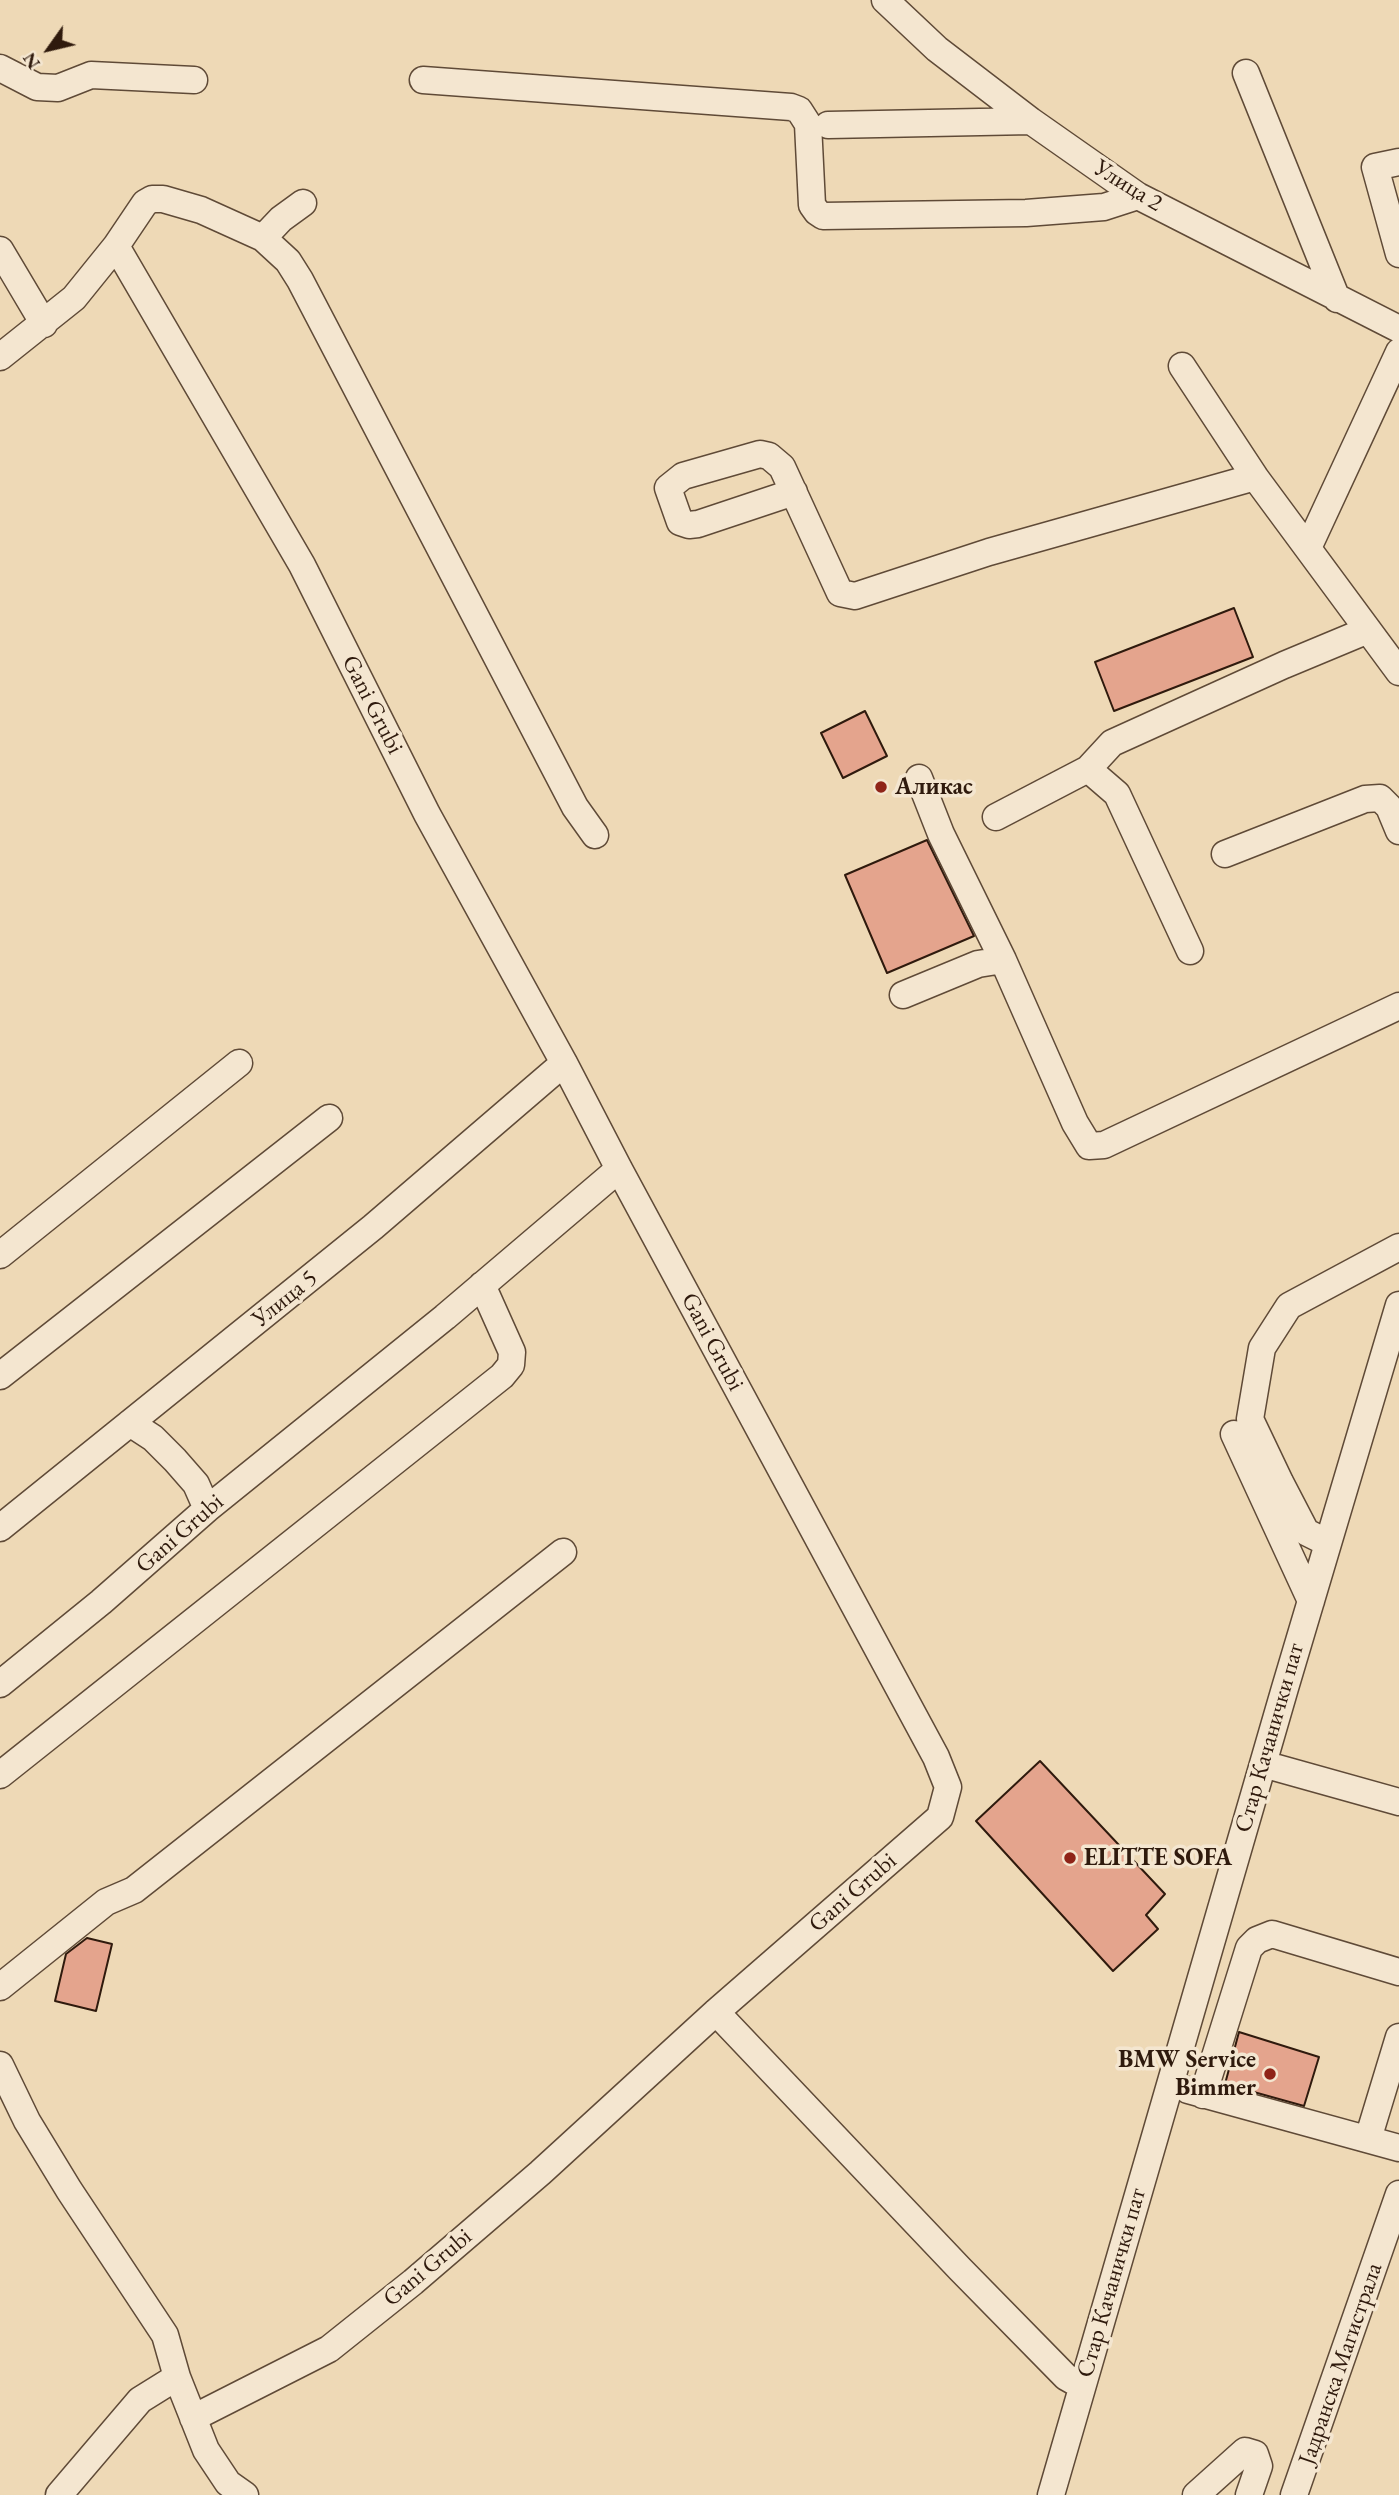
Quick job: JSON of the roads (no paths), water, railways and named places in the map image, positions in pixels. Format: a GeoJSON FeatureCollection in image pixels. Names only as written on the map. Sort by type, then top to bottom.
{"type":"FeatureCollection","features":[{"type":"Feature","properties":{"kind":"street","name":"Улица 2"},"geometry":{"type":"LineString","coordinates":[[885,0],[937,49],[1031,121],[1138,196],[1337,299],[1399,335]]}},
{"type":"Feature","properties":{"kind":"street"},"geometry":{"type":"LineString","coordinates":[[0,68],[37,87],[58,88],[91,75],[194,80]]}},
{"type":"Feature","properties":{"kind":"street"},"geometry":{"type":"LineString","coordinates":[[1246,73],[1337,299]]}},
{"type":"Feature","properties":{"kind":"street"},"geometry":{"type":"LineString","coordinates":[[423,80],[791,107],[799,110],[808,124],[813,205],[823,216],[1026,213],[1104,208],[1138,196]]}},
{"type":"Feature","properties":{"kind":"street"},"geometry":{"type":"LineString","coordinates":[[828,124],[1031,121]]}},
{"type":"Feature","properties":{"kind":"street"},"geometry":{"type":"LineString","coordinates":[[1399,162],[1375,167],[1399,254]]}},
{"type":"Feature","properties":{"kind":"street"},"geometry":{"type":"LineString","coordinates":[[0,356],[74,298],[116,246],[145,203],[152,199],[201,210],[263,238],[288,261],[300,280],[575,807],[595,835]]}},
{"type":"Feature","properties":{"kind":"street"},"geometry":{"type":"LineString","coordinates":[[263,238],[281,219],[303,203]]}},
{"type":"Feature","properties":{"kind":"street","name":"Gani Grubi"},"geometry":{"type":"LineString","coordinates":[[116,246],[302,565],[427,814],[564,1063],[618,1169],[936,1757],[948,1787],[940,1817],[716,2012],[540,2174],[413,2281],[328,2349],[193,2418]]}},
{"type":"Feature","properties":{"kind":"street"},"geometry":{"type":"LineString","coordinates":[[0,250],[44,324]]}},
{"type":"Feature","properties":{"kind":"street"},"geometry":{"type":"LineString","coordinates":[[1308,548],[1399,335]]}},
{"type":"Feature","properties":{"kind":"street"},"geometry":{"type":"LineString","coordinates":[[1182,366],[1255,477],[1399,672]]}},
{"type":"Feature","properties":{"kind":"street"},"geometry":{"type":"LineString","coordinates":[[794,492],[840,593],[855,596],[989,552],[1255,477]]}},
{"type":"Feature","properties":{"kind":"street"},"geometry":{"type":"LineString","coordinates":[[996,817],[1088,769],[1112,743],[1368,630]]}},
{"type":"Feature","properties":{"kind":"street"},"geometry":{"type":"LineString","coordinates":[[1088,769],[1117,794],[1191,951]]}},
{"type":"Feature","properties":{"kind":"street"},"geometry":{"type":"LineString","coordinates":[[919,778],[942,834],[1088,1146],[1104,1145],[1399,1006]]}},
{"type":"Feature","properties":{"kind":"street"},"geometry":{"type":"LineString","coordinates":[[1225,854],[1365,799],[1380,798],[1388,807],[1399,831]]}},
{"type":"Feature","properties":{"kind":"street"},"geometry":{"type":"LineString","coordinates":[[903,995],[978,964],[1003,960]]}},
{"type":"Feature","properties":{"kind":"street"},"geometry":{"type":"LineString","coordinates":[[0,1255],[239,1063]]}},
{"type":"Feature","properties":{"kind":"street","name":"Улица 5"},"geometry":{"type":"LineString","coordinates":[[0,1528],[373,1227],[564,1063]]}},
{"type":"Feature","properties":{"kind":"street"},"geometry":{"type":"LineString","coordinates":[[0,1376],[329,1118]]}},
{"type":"Feature","properties":{"kind":"street","name":"Gani Grubi"},"geometry":{"type":"LineString","coordinates":[[0,1684],[618,1169]]}},
{"type":"Feature","properties":{"kind":"street"},"geometry":{"type":"LineString","coordinates":[[1328,1544],[1306,1532],[1250,1419],[1262,1348],[1289,1306],[1399,1247]]}},
{"type":"Feature","properties":{"kind":"street"},"geometry":{"type":"LineString","coordinates":[[0,1775],[502,1376],[511,1365],[512,1352],[482,1285]]}},
{"type":"Feature","properties":{"kind":"street","name":"Стар Качанички пат"},"geometry":{"type":"LineString","coordinates":[[1051,2495],[1399,1305]]}},
{"type":"Feature","properties":{"kind":"street"},"geometry":{"type":"LineString","coordinates":[[130,1423],[153,1438],[175,1460],[196,1484],[207,1509]]}},
{"type":"Feature","properties":{"kind":"street"},"geometry":{"type":"LineString","coordinates":[[1234,1434],[1311,1601]]}},
{"type":"Feature","properties":{"kind":"street"},"geometry":{"type":"LineString","coordinates":[[0,1987],[106,1902],[134,1890],[563,1552]]}},
{"type":"Feature","properties":{"kind":"street"},"geometry":{"type":"LineString","coordinates":[[1263,1764],[1399,1802]]}},
{"type":"Feature","properties":{"kind":"street"},"geometry":{"type":"LineString","coordinates":[[1203,2095],[1249,1948],[1256,1940],[1272,1934],[1399,1972]]}},
{"type":"Feature","properties":{"kind":"street"},"geometry":{"type":"LineString","coordinates":[[716,2012],[960,2269],[1066,2377],[1082,2386]]}},
{"type":"Feature","properties":{"kind":"street"},"geometry":{"type":"LineString","coordinates":[[1368,2139],[1399,2037]]}},
{"type":"Feature","properties":{"kind":"street"},"geometry":{"type":"LineString","coordinates":[[0,2065],[27,2121],[69,2190],[165,2335],[177,2377],[206,2450],[228,2483],[245,2495]]}},
{"type":"Feature","properties":{"kind":"street"},"geometry":{"type":"LineString","coordinates":[[1169,2085],[1399,2148]]}},
{"type":"Feature","properties":{"kind":"street","name":"Јадранска Магистрала"},"geometry":{"type":"LineString","coordinates":[[1294,2495],[1399,2194]]}},
{"type":"Feature","properties":{"kind":"street"},"geometry":{"type":"LineString","coordinates":[[59,2495],[140,2400],[177,2377]]}},
{"type":"Feature","properties":{"kind":"street"},"geometry":{"type":"LineString","coordinates":[[1196,2495],[1245,2451],[1255,2454],[1259,2466],[1251,2488],[1294,2495]]}},
{"type":"Feature","properties":{"kind":"place","name":"Аликас"},"geometry":{"type":"Point","coordinates":[881,787]}},
{"type":"Feature","properties":{"kind":"place","name":"ELITTE SOFA"},"geometry":{"type":"Point","coordinates":[1070,1858]}},
{"type":"Feature","properties":{"kind":"place","name":"BMW Service Bimmer"},"geometry":{"type":"Point","coordinates":[1270,2074]}}]}
